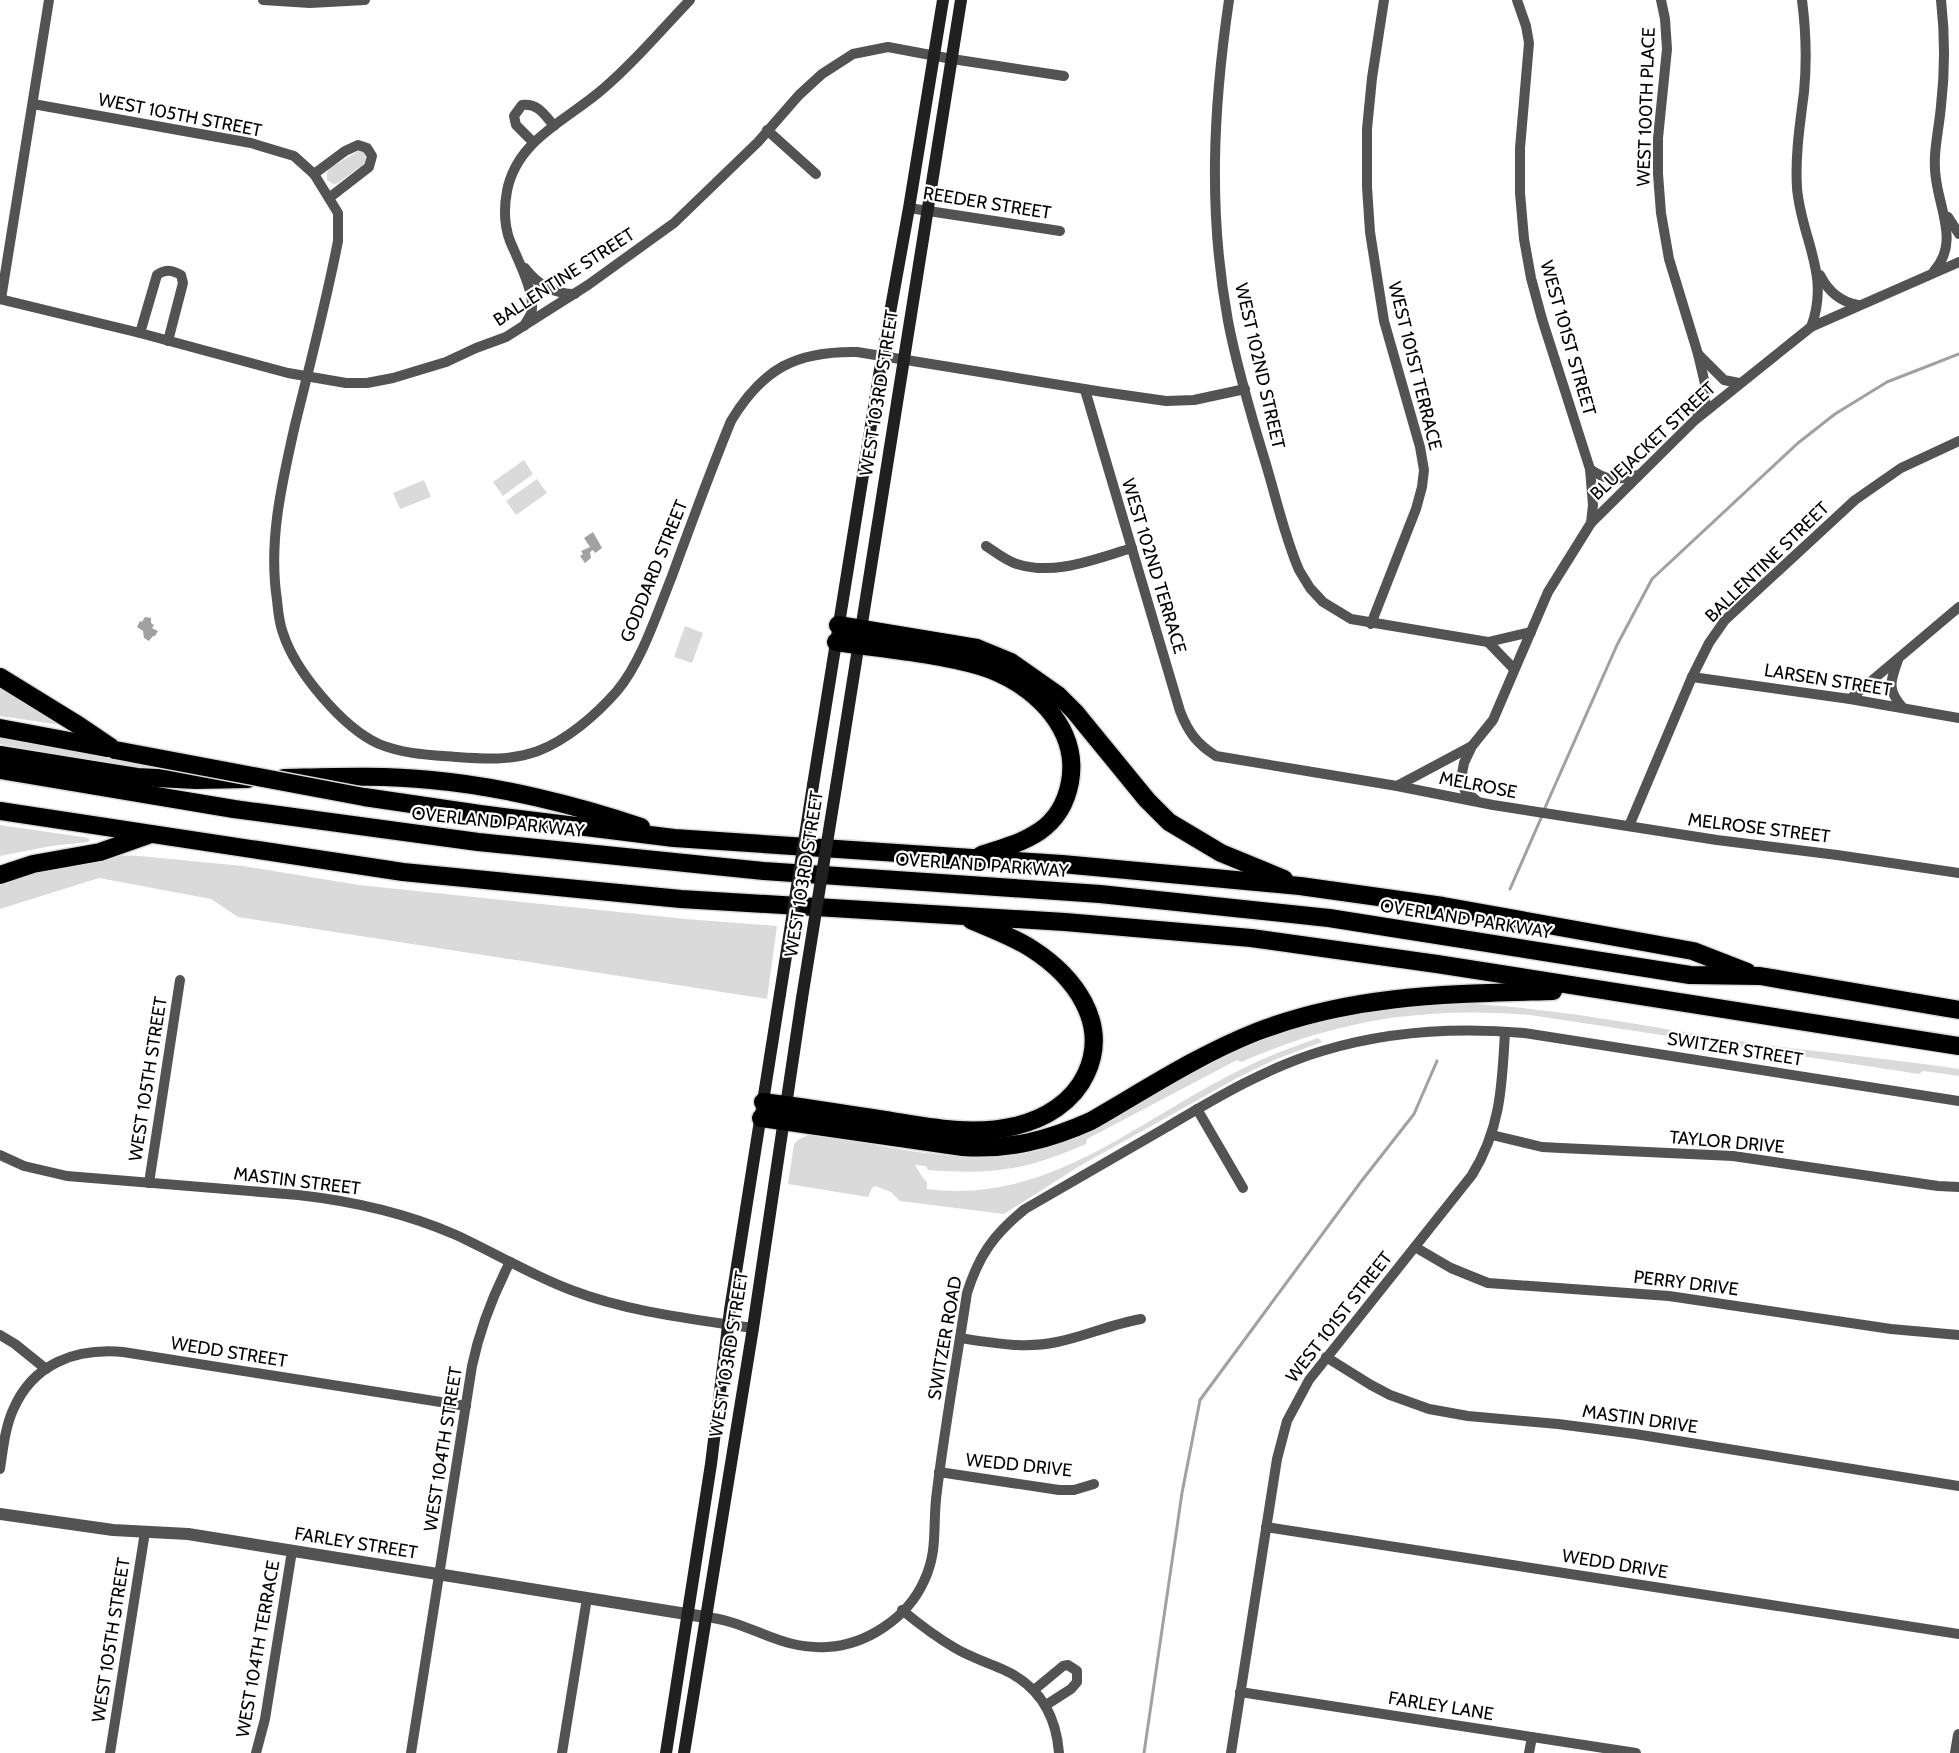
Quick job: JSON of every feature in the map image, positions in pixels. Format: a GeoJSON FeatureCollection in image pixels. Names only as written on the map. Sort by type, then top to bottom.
{"type":"FeatureCollection","features":[{"type":"Feature","properties":{"kind":"highway"},"geometry":{"type":"LineString","coordinates":[[837,633],[996,672],[1035,696],[1047,708],[1065,734],[1072,761],[1071,773],[1067,795],[1053,818],[1043,829],[1022,842],[970,858]]}},
{"type":"Feature","properties":{"kind":"highway"},"geometry":{"type":"LineString","coordinates":[[859,637],[977,648],[1011,662],[1058,695],[1075,712],[1147,800],[1169,822],[1221,853],[1300,886]]}},
{"type":"Feature","properties":{"kind":"highway"},"geometry":{"type":"LineString","coordinates":[[0,677],[115,750]]}},
{"type":"Feature","properties":{"kind":"highway"},"geometry":{"type":"LineString","coordinates":[[0,728],[364,797],[674,838],[1062,864],[1300,886],[1443,906],[1693,951],[1760,976]]}},
{"type":"Feature","properties":{"kind":"highway"},"geometry":{"type":"LineString","coordinates":[[0,755],[137,777],[170,780],[365,777],[433,780],[505,792],[598,812],[674,838]]}},
{"type":"Feature","properties":{"kind":"highway","name":"OVERLAND PARKWAY"},"geometry":{"type":"LineString","coordinates":[[0,770],[234,809],[423,836],[764,871],[1076,892],[1329,918],[1690,975],[1760,976],[1959,1010]]}},
{"type":"Feature","properties":{"kind":"highway"},"geometry":{"type":"LineString","coordinates":[[0,811],[402,872],[681,899],[1168,929],[1251,938],[1598,989],[1959,1046]]}},
{"type":"Feature","properties":{"kind":"highway"},"geometry":{"type":"LineString","coordinates":[[0,875],[33,864],[100,852],[152,833]]}},
{"type":"Feature","properties":{"kind":"highway"},"geometry":{"type":"LineString","coordinates":[[762,1110],[942,1129],[989,1129],[1014,1127],[1034,1120],[1063,1104],[1072,1096],[1090,1066],[1094,1044],[1091,1017],[1080,995],[1063,973],[1030,948],[961,915]]}},
{"type":"Feature","properties":{"kind":"highway"},"geometry":{"type":"LineString","coordinates":[[784,1113],[963,1147],[1011,1146],[1051,1138],[1070,1131],[1230,1044],[1283,1023],[1323,1011],[1371,1001],[1430,995],[1598,989]]}},
{"type":"Feature","properties":{"kind":"main road","name":"WEST 103RD STREET"},"geometry":{"type":"LineString","coordinates":[[666,1753],[711,1464],[728,1324],[837,633],[943,0]]}},
{"type":"Feature","properties":{"kind":"main road","name":"WEST 103RD STREET"},"geometry":{"type":"LineString","coordinates":[[684,1753],[753,1328],[784,1113],[902,360],[962,0]]}},
{"type":"Feature","properties":{"kind":"street"},"geometry":{"type":"LineString","coordinates":[[1,299],[49,0]]}},
{"type":"Feature","properties":{"kind":"street"},"geometry":{"type":"LineString","coordinates":[[47,13],[54,0]]}},
{"type":"Feature","properties":{"kind":"street"},"geometry":{"type":"LineString","coordinates":[[263,0],[310,3],[365,0]]}},
{"type":"Feature","properties":{"kind":"street"},"geometry":{"type":"LineString","coordinates":[[522,329],[531,313],[531,300],[520,261],[509,239],[505,214],[511,176],[521,156],[533,142],[604,88],[690,0]]}},
{"type":"Feature","properties":{"kind":"street","name":"WEST 102ND STREET"},"geometry":{"type":"LineString","coordinates":[[1230,0],[1217,97],[1214,171],[1215,213],[1228,321],[1294,560],[1316,596],[1351,619],[1371,624]]}},
{"type":"Feature","properties":{"kind":"street","name":"WEST 101ST TERRACE"},"geometry":{"type":"LineString","coordinates":[[1371,624],[1416,509],[1424,470],[1420,447],[1384,321],[1370,232],[1367,129],[1384,0]]}},
{"type":"Feature","properties":{"kind":"street","name":"WEST 101ST STREET"},"geometry":{"type":"LineString","coordinates":[[1517,0],[1529,43],[1520,148],[1520,193],[1524,238],[1531,278],[1542,319],[1590,469],[1593,505],[1591,523]]}},
{"type":"Feature","properties":{"kind":"street","name":"WEST 100TH PLACE"},"geometry":{"type":"LineString","coordinates":[[1662,0],[1667,49],[1658,138],[1661,213],[1669,260],[1706,388],[1705,401],[1695,420]]}},
{"type":"Feature","properties":{"kind":"street"},"geometry":{"type":"LineString","coordinates":[[1802,0],[1806,57],[1798,137],[1797,188],[1799,205],[1815,267],[1819,298],[1811,327]]}},
{"type":"Feature","properties":{"kind":"street"},"geometry":{"type":"LineString","coordinates":[[1931,273],[1940,264],[1947,243],[1948,231],[1936,180],[1935,158],[1943,82],[1944,22],[1941,0]]}},
{"type":"Feature","properties":{"kind":"street","name":"BALLENTINE STREET"},"geometry":{"type":"LineString","coordinates":[[1,299],[307,377],[357,383],[393,378],[446,362],[476,348],[506,338],[575,294],[674,223],[768,130],[799,95],[822,74],[853,54],[888,47],[1064,76]]}},
{"type":"Feature","properties":{"kind":"street","name":"WEST 105TH STREET"},"geometry":{"type":"LineString","coordinates":[[33,104],[251,143],[294,156],[314,174],[338,213],[338,242],[288,457]]}},
{"type":"Feature","properties":{"kind":"street"},"geometry":{"type":"LineString","coordinates":[[533,142],[516,124],[514,116],[522,105],[537,107],[554,126]]}},
{"type":"Feature","properties":{"kind":"street"},"geometry":{"type":"LineString","coordinates":[[768,130],[816,174]]}},
{"type":"Feature","properties":{"kind":"street"},"geometry":{"type":"LineString","coordinates":[[314,174],[345,151],[358,145],[368,148],[372,156],[369,167],[329,198]]}},
{"type":"Feature","properties":{"kind":"street"},"geometry":{"type":"LineString","coordinates":[[1942,203],[1952,225],[1959,234]]}},
{"type":"Feature","properties":{"kind":"street","name":"REEDER STREET"},"geometry":{"type":"LineString","coordinates":[[909,208],[1060,231]]}},
{"type":"Feature","properties":{"kind":"street"},"geometry":{"type":"LineString","coordinates":[[520,261],[533,278],[547,288],[564,294],[575,294]]}},
{"type":"Feature","properties":{"kind":"street","name":"BLUEJACKET STREET"},"geometry":{"type":"LineString","coordinates":[[1479,802],[1465,791],[1461,779],[1464,763],[1472,746],[1493,720],[1560,570],[1591,523],[1695,420],[1811,327],[1959,262]]}},
{"type":"Feature","properties":{"kind":"street"},"geometry":{"type":"LineString","coordinates":[[1815,267],[1832,292],[1847,303],[1858,305]]}},
{"type":"Feature","properties":{"kind":"street"},"geometry":{"type":"LineString","coordinates":[[140,333],[158,275],[164,270],[172,270],[181,275],[183,283],[168,341]]}},
{"type":"Feature","properties":{"kind":"street","name":"GODDARD STREET"},"geometry":{"type":"LineString","coordinates":[[288,457],[278,498],[273,567],[283,634],[303,672],[331,707],[356,730],[378,743],[397,750],[422,754],[507,759],[540,750],[568,734],[625,680],[650,631],[727,429],[743,400],[774,371],[792,361],[810,355],[857,352],[1085,390],[1166,401],[1194,400],[1245,389]]}},
{"type":"Feature","properties":{"kind":"street","name":"WEST 100TH PLACE"},"geometry":{"type":"LineString","coordinates":[[1698,354],[1724,380],[1739,383]]}},
{"type":"Feature","properties":{"kind":"street","name":"WEST 102ND TERRACE"},"geometry":{"type":"LineString","coordinates":[[1085,390],[1180,711],[1192,737],[1216,756],[1397,786]]}},
{"type":"Feature","properties":{"kind":"street","name":"BALLENTINE STREET"},"geometry":{"type":"LineString","coordinates":[[1629,826],[1692,676],[1708,643],[1725,620],[1855,500],[1901,468],[1959,441]]}},
{"type":"Feature","properties":{"kind":"street"},"geometry":{"type":"LineString","coordinates":[[1590,469],[1606,479],[1639,475]]}},
{"type":"Feature","properties":{"kind":"street"},"geometry":{"type":"LineString","coordinates":[[986,546],[1016,563],[1041,568],[1069,566],[1132,548]]}},
{"type":"Feature","properties":{"kind":"street"},"geometry":{"type":"LineString","coordinates":[[1850,699],[1899,660],[1959,607]]}},
{"type":"Feature","properties":{"kind":"street"},"geometry":{"type":"LineString","coordinates":[[1371,624],[1488,642],[1531,632]]}},
{"type":"Feature","properties":{"kind":"street"},"geometry":{"type":"LineString","coordinates":[[1488,642],[1514,669]]}},
{"type":"Feature","properties":{"kind":"street"},"geometry":{"type":"LineString","coordinates":[[1899,660],[1892,679],[1893,697],[1903,708]]}},
{"type":"Feature","properties":{"kind":"street","name":"LARSEN STREET"},"geometry":{"type":"LineString","coordinates":[[1692,676],[1850,699],[1959,718]]}},
{"type":"Feature","properties":{"kind":"street","name":"BLUEJACKET STREET"},"geometry":{"type":"LineString","coordinates":[[1397,786],[1472,746]]}},
{"type":"Feature","properties":{"kind":"street","name":"MELROSE"},"geometry":{"type":"LineString","coordinates":[[1397,786],[1554,815]]}},
{"type":"Feature","properties":{"kind":"street","name":"MELROSE STREET"},"geometry":{"type":"LineString","coordinates":[[1554,815],[1959,873]]}},
{"type":"Feature","properties":{"kind":"street","name":"WEST 105TH STREET"},"geometry":{"type":"LineString","coordinates":[[149,1183],[180,980]]}},
{"type":"Feature","properties":{"kind":"street","name":"SWITZER ROAD"},"geometry":{"type":"LineString","coordinates":[[705,1617],[723,1618],[790,1645],[812,1648],[830,1647],[851,1643],[888,1625],[916,1596],[932,1562],[935,1543],[935,1499],[967,1293],[974,1270],[994,1238],[1006,1224],[1025,1209],[1197,1109],[1270,1071],[1320,1052],[1356,1042],[1423,1031],[1459,1029],[1505,1032]]}},
{"type":"Feature","properties":{"kind":"street","name":"WEST 101ST STREET"},"geometry":{"type":"LineString","coordinates":[[1231,1753],[1277,1459],[1287,1420],[1299,1396],[1326,1358],[1472,1175],[1484,1156],[1500,1106],[1505,1032]]}},
{"type":"Feature","properties":{"kind":"street","name":"SWITZER STREET"},"geometry":{"type":"LineString","coordinates":[[1505,1032],[1959,1101]]}},
{"type":"Feature","properties":{"kind":"street"},"geometry":{"type":"LineString","coordinates":[[1197,1109],[1243,1188]]}},
{"type":"Feature","properties":{"kind":"street","name":"TAYLOR DRIVE"},"geometry":{"type":"LineString","coordinates":[[1492,1135],[1542,1147],[1725,1155],[1959,1187]]}},
{"type":"Feature","properties":{"kind":"street","name":"MASTIN STREET"},"geometry":{"type":"LineString","coordinates":[[0,1155],[24,1166],[49,1173],[310,1196],[379,1209],[455,1235],[569,1290],[598,1300],[696,1320],[753,1328]]}},
{"type":"Feature","properties":{"kind":"street","name":"PERRY DRIVE"},"geometry":{"type":"LineString","coordinates":[[1415,1247],[1451,1268],[1488,1283],[1669,1296],[1887,1328],[1959,1335]]}},
{"type":"Feature","properties":{"kind":"street","name":"WEST 104TH STREET"},"geometry":{"type":"LineString","coordinates":[[411,1753],[479,1334],[487,1309],[510,1262]]}},
{"type":"Feature","properties":{"kind":"street"},"geometry":{"type":"LineString","coordinates":[[960,1338],[1026,1346],[1054,1343],[1122,1322],[1141,1319]]}},
{"type":"Feature","properties":{"kind":"street"},"geometry":{"type":"LineString","coordinates":[[0,1335],[46,1369]]}},
{"type":"Feature","properties":{"kind":"street","name":"WEDD STREET"},"geometry":{"type":"LineString","coordinates":[[0,1468],[5,1436],[12,1412],[26,1387],[59,1360],[94,1350],[123,1352],[466,1406]]}},
{"type":"Feature","properties":{"kind":"street","name":"MASTIN DRIVE"},"geometry":{"type":"LineString","coordinates":[[1326,1358],[1390,1395],[1429,1409],[1468,1416],[1635,1434],[1959,1486]]}},
{"type":"Feature","properties":{"kind":"street","name":"WEDD DRIVE"},"geometry":{"type":"LineString","coordinates":[[939,1472],[1059,1490],[1074,1490],[1094,1485]]}},
{"type":"Feature","properties":{"kind":"street","name":"FARLEY STREET"},"geometry":{"type":"LineString","coordinates":[[0,1514],[114,1530],[188,1534],[705,1617]]}},
{"type":"Feature","properties":{"kind":"street","name":"WEDD DRIVE"},"geometry":{"type":"LineString","coordinates":[[1266,1527],[1959,1634]]}},
{"type":"Feature","properties":{"kind":"street","name":"WEST 105TH STREET"},"geometry":{"type":"LineString","coordinates":[[110,1753],[145,1532]]}},
{"type":"Feature","properties":{"kind":"street","name":"WEST 104TH TERRACE"},"geometry":{"type":"LineString","coordinates":[[256,1753],[265,1719],[292,1551]]}},
{"type":"Feature","properties":{"kind":"street"},"geometry":{"type":"LineString","coordinates":[[562,1753],[587,1598]]}},
{"type":"Feature","properties":{"kind":"street"},"geometry":{"type":"LineString","coordinates":[[902,1610],[921,1626],[956,1649],[1005,1670],[1034,1690],[1046,1706],[1055,1731],[1059,1753]]}},
{"type":"Feature","properties":{"kind":"street"},"geometry":{"type":"LineString","coordinates":[[1034,1690],[1063,1666],[1068,1665],[1077,1671],[1077,1682],[1071,1689],[1046,1706]]}},
{"type":"Feature","properties":{"kind":"street","name":"FARLEY LANE"},"geometry":{"type":"LineString","coordinates":[[1240,1692],[1636,1753]]}},
{"type":"Feature","properties":{"kind":"street"},"geometry":{"type":"LineString","coordinates":[[1956,1753],[1959,1735]]}},
{"type":"Feature","properties":{"kind":"street"},"geometry":{"type":"LineString","coordinates":[[1528,1753],[1532,1737]]}},
{"type":"Feature","properties":{"kind":"shaded area"},"geometry":{"type":"Polygon","coordinates":[[[360,150],[365,153],[366,163],[338,183],[333,184],[327,180],[327,172],[330,168],[360,150]]]}},
{"type":"Feature","properties":{"kind":"shaded area"},"geometry":{"type":"Polygon","coordinates":[[[524,460],[533,474],[503,496],[493,482],[524,460]]]}},
{"type":"Feature","properties":{"kind":"shaded area"},"geometry":{"type":"Polygon","coordinates":[[[537,479],[547,493],[516,515],[506,501],[537,479]]]}},
{"type":"Feature","properties":{"kind":"shaded area"},"geometry":{"type":"Polygon","coordinates":[[[424,480],[431,497],[400,509],[393,493],[424,480]]]}},
{"type":"Feature","properties":{"kind":"shaded area"},"geometry":{"type":"Polygon","coordinates":[[[593,532],[602,548],[595,553],[593,550],[590,552],[591,558],[585,563],[580,556],[583,554],[581,551],[590,547],[584,538],[593,532]]]}},
{"type":"Feature","properties":{"kind":"shaded area"},"geometry":{"type":"Polygon","coordinates":[[[145,617],[151,618],[151,623],[154,625],[152,628],[158,631],[149,641],[144,638],[143,631],[137,627],[145,617]]]}},
{"type":"Feature","properties":{"kind":"shaded area"},"geometry":{"type":"Polygon","coordinates":[[[685,626],[703,633],[692,663],[674,657],[685,626]]]}},
{"type":"Feature","properties":{"kind":"shaded area"},"geometry":{"type":"Polygon","coordinates":[[[0,683],[68,726],[0,716],[0,683]]]}},
{"type":"Feature","properties":{"kind":"shaded area"},"geometry":{"type":"Polygon","coordinates":[[[0,734],[180,771],[124,767],[0,744],[0,734]]]}},
{"type":"Feature","properties":{"kind":"shaded area"},"geometry":{"type":"Polygon","coordinates":[[[0,825],[89,838],[89,842],[51,846],[0,856],[0,825]]]}},
{"type":"Feature","properties":{"kind":"shaded area"},"geometry":{"type":"Polygon","coordinates":[[[110,855],[243,866],[359,885],[686,919],[777,926],[767,999],[238,917],[211,899],[99,878],[0,909],[0,873],[110,855]]]}},
{"type":"Feature","properties":{"kind":"shaded area"},"geometry":{"type":"Polygon","coordinates":[[[1460,1003],[1573,1014],[1759,1044],[1959,1069],[1959,1076],[1923,1071],[1919,1074],[1530,1015],[1454,1013],[1418,1015],[1347,1026],[1241,1062],[1237,1060],[1087,1139],[1086,1144],[1045,1160],[1009,1169],[972,1172],[928,1170],[926,1166],[915,1165],[927,1182],[927,1189],[972,1190],[1014,1184],[1054,1171],[1092,1154],[1204,1089],[1279,1052],[1318,1038],[1322,1042],[1274,1060],[1237,1078],[1078,1167],[1004,1214],[900,1201],[891,1192],[875,1186],[868,1197],[788,1184],[794,1144],[811,1134],[944,1155],[998,1157],[1023,1154],[1048,1148],[1072,1138],[1214,1061],[1282,1032],[1329,1018],[1377,1009],[1460,1003]]]}},
{"type":"Feature","properties":{"kind":"waterway"},"geometry":{"type":"LineString","coordinates":[[1544,810],[1617,645],[1652,579],[1798,443],[1835,414],[1887,382],[1959,354]]}},
{"type":"Feature","properties":{"kind":"waterway"},"geometry":{"type":"LineString","coordinates":[[1510,889],[1542,816]]}},
{"type":"Feature","properties":{"kind":"waterway"},"geometry":{"type":"LineString","coordinates":[[1144,1753],[1182,1493],[1200,1400],[1360,1183],[1414,1114],[1437,1061]]}}]}
